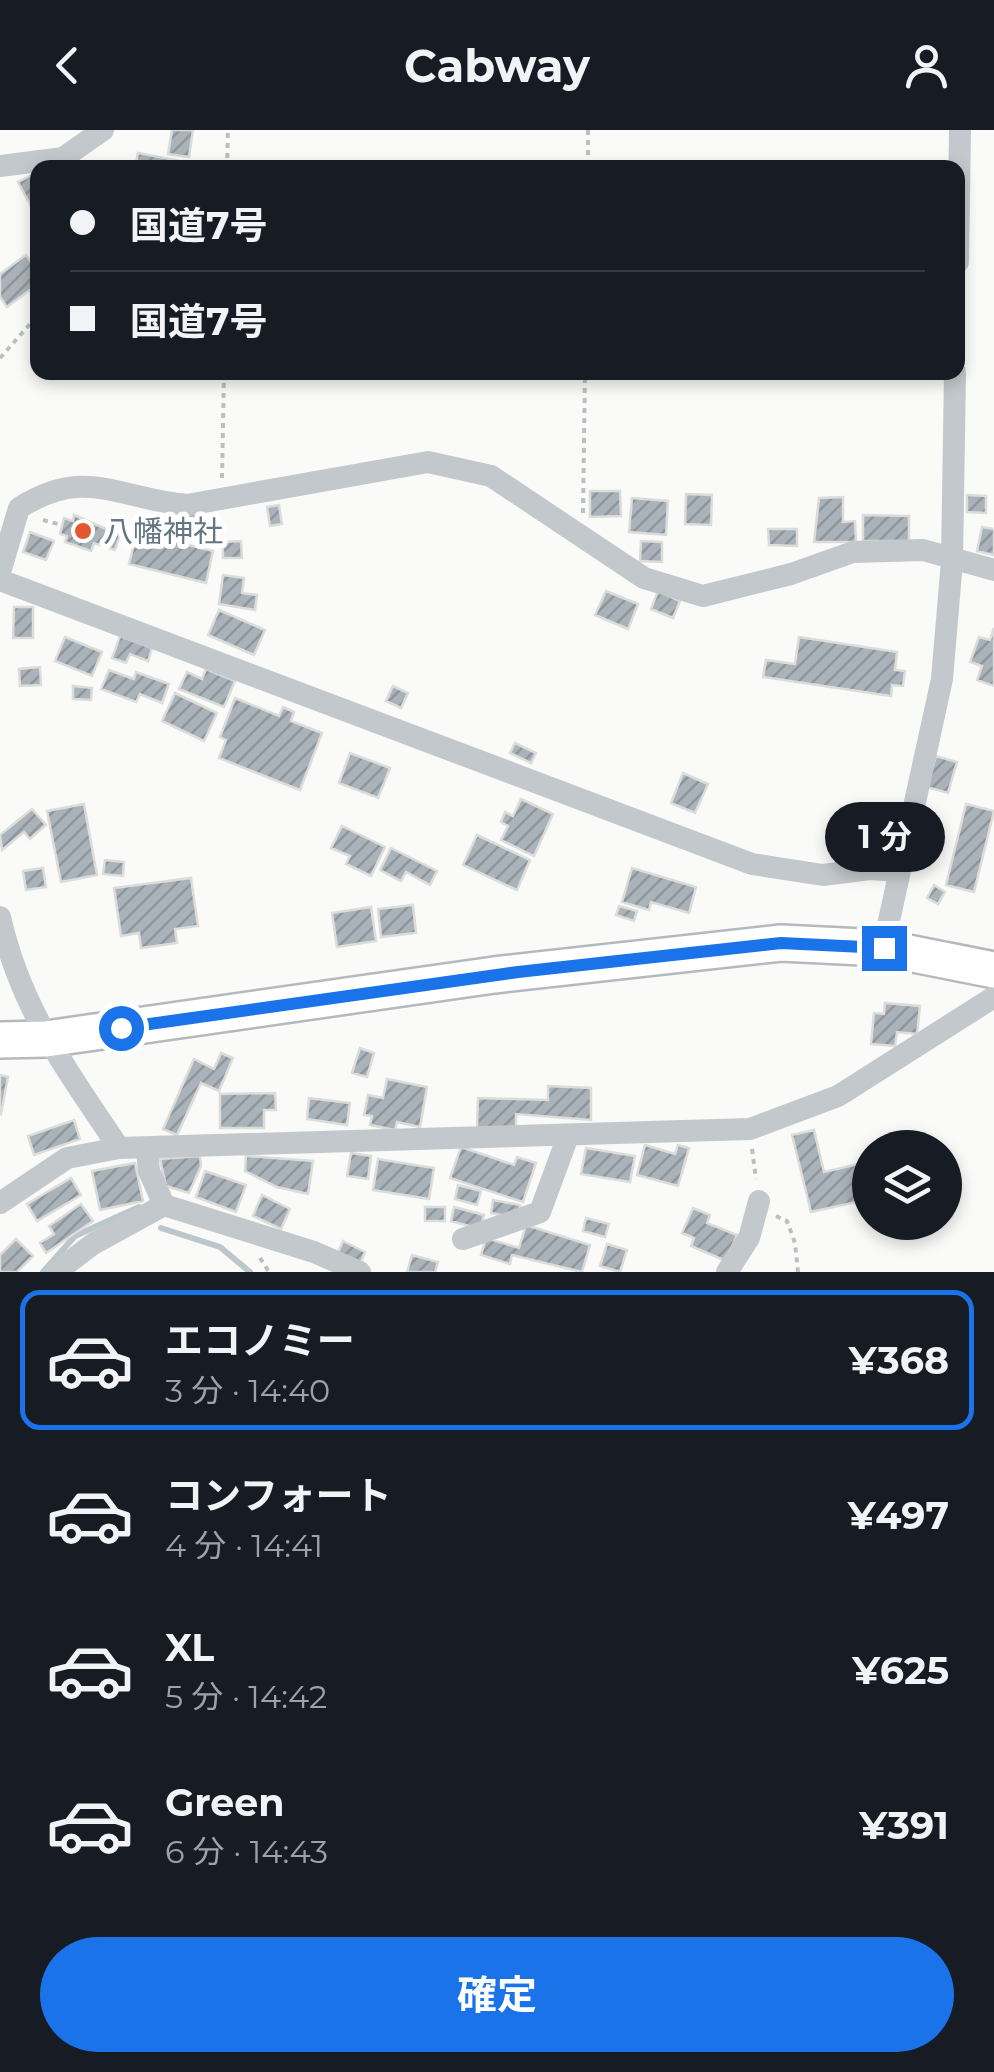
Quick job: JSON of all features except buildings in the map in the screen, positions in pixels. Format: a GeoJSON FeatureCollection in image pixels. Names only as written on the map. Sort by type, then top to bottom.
{"type":"FeatureCollection","features":[{"type":"Feature","properties":{"kind":"highway"},"geometry":{"type":"LineString","coordinates":[[0,1040],[46,1039],[633,958],[781,943],[884,948],[994,970]]}},
{"type":"Feature","properties":{"kind":"street"},"geometry":{"type":"LineString","coordinates":[[47,160],[63,158],[104,130]]}},
{"type":"Feature","properties":{"kind":"street"},"geometry":{"type":"LineString","coordinates":[[960,130],[960,160]]}},
{"type":"Feature","properties":{"kind":"street"},"geometry":{"type":"LineString","coordinates":[[0,166],[30,162]]}},
{"type":"Feature","properties":{"kind":"street"},"geometry":{"type":"LineString","coordinates":[[884,948],[942,679],[952,561],[956,380]]}},
{"type":"Feature","properties":{"kind":"street"},"geometry":{"type":"LineString","coordinates":[[0,572],[19,508],[46,491],[86,484],[148,501],[186,505],[428,462],[491,476],[644,578],[702,596],[773,579],[853,552],[923,550],[994,570]]}},
{"type":"Feature","properties":{"kind":"street"},"geometry":{"type":"LineString","coordinates":[[0,580],[752,864],[823,875],[870,869],[900,871]]}},
{"type":"Feature","properties":{"kind":"street"},"geometry":{"type":"LineString","coordinates":[[0,917],[12,970],[46,1039],[119,1148]]}},
{"type":"Feature","properties":{"kind":"street"},"geometry":{"type":"LineString","coordinates":[[0,1203],[67,1158],[119,1148],[750,1129],[838,1096],[994,997]]}},
{"type":"Feature","properties":{"kind":"street"},"geometry":{"type":"LineString","coordinates":[[463,1239],[540,1212],[568,1136]]}},
{"type":"Feature","properties":{"kind":"street"},"geometry":{"type":"LineString","coordinates":[[147,1150],[149,1171],[164,1204]]}},
{"type":"Feature","properties":{"kind":"street"},"geometry":{"type":"LineString","coordinates":[[727,1272],[749,1238],[759,1201]]}},
{"type":"Feature","properties":{"kind":"street"},"geometry":{"type":"LineString","coordinates":[[56,1272],[93,1244],[164,1204],[314,1252],[360,1272]]}},
{"type":"Feature","properties":{"kind":"path"},"geometry":{"type":"LineString","coordinates":[[228,130],[228,160]]}},
{"type":"Feature","properties":{"kind":"path"},"geometry":{"type":"LineString","coordinates":[[588,130],[588,160]]}},
{"type":"Feature","properties":{"kind":"path"},"geometry":{"type":"LineString","coordinates":[[0,358],[30,325]]}},
{"type":"Feature","properties":{"kind":"path"},"geometry":{"type":"LineString","coordinates":[[222,501],[224,380]]}},
{"type":"Feature","properties":{"kind":"path"},"geometry":{"type":"LineString","coordinates":[[583,538],[584,380]]}},
{"type":"Feature","properties":{"kind":"waterway"},"geometry":{"type":"LineString","coordinates":[[43,1272],[75,1236],[139,1207]]}},
{"type":"Feature","properties":{"kind":"waterway"},"geometry":{"type":"LineString","coordinates":[[161,1228],[220,1247],[250,1272]]}},
{"type":"Feature","properties":{"kind":"place","name":"八幡神社"},"geometry":{"type":"Point","coordinates":[83,531]}},
{"type":"Feature","properties":{"kind":"route"},"geometry":{"type":"LineString","coordinates":[[121,1028],[518,972],[781,943],[884,948]]}}]}
